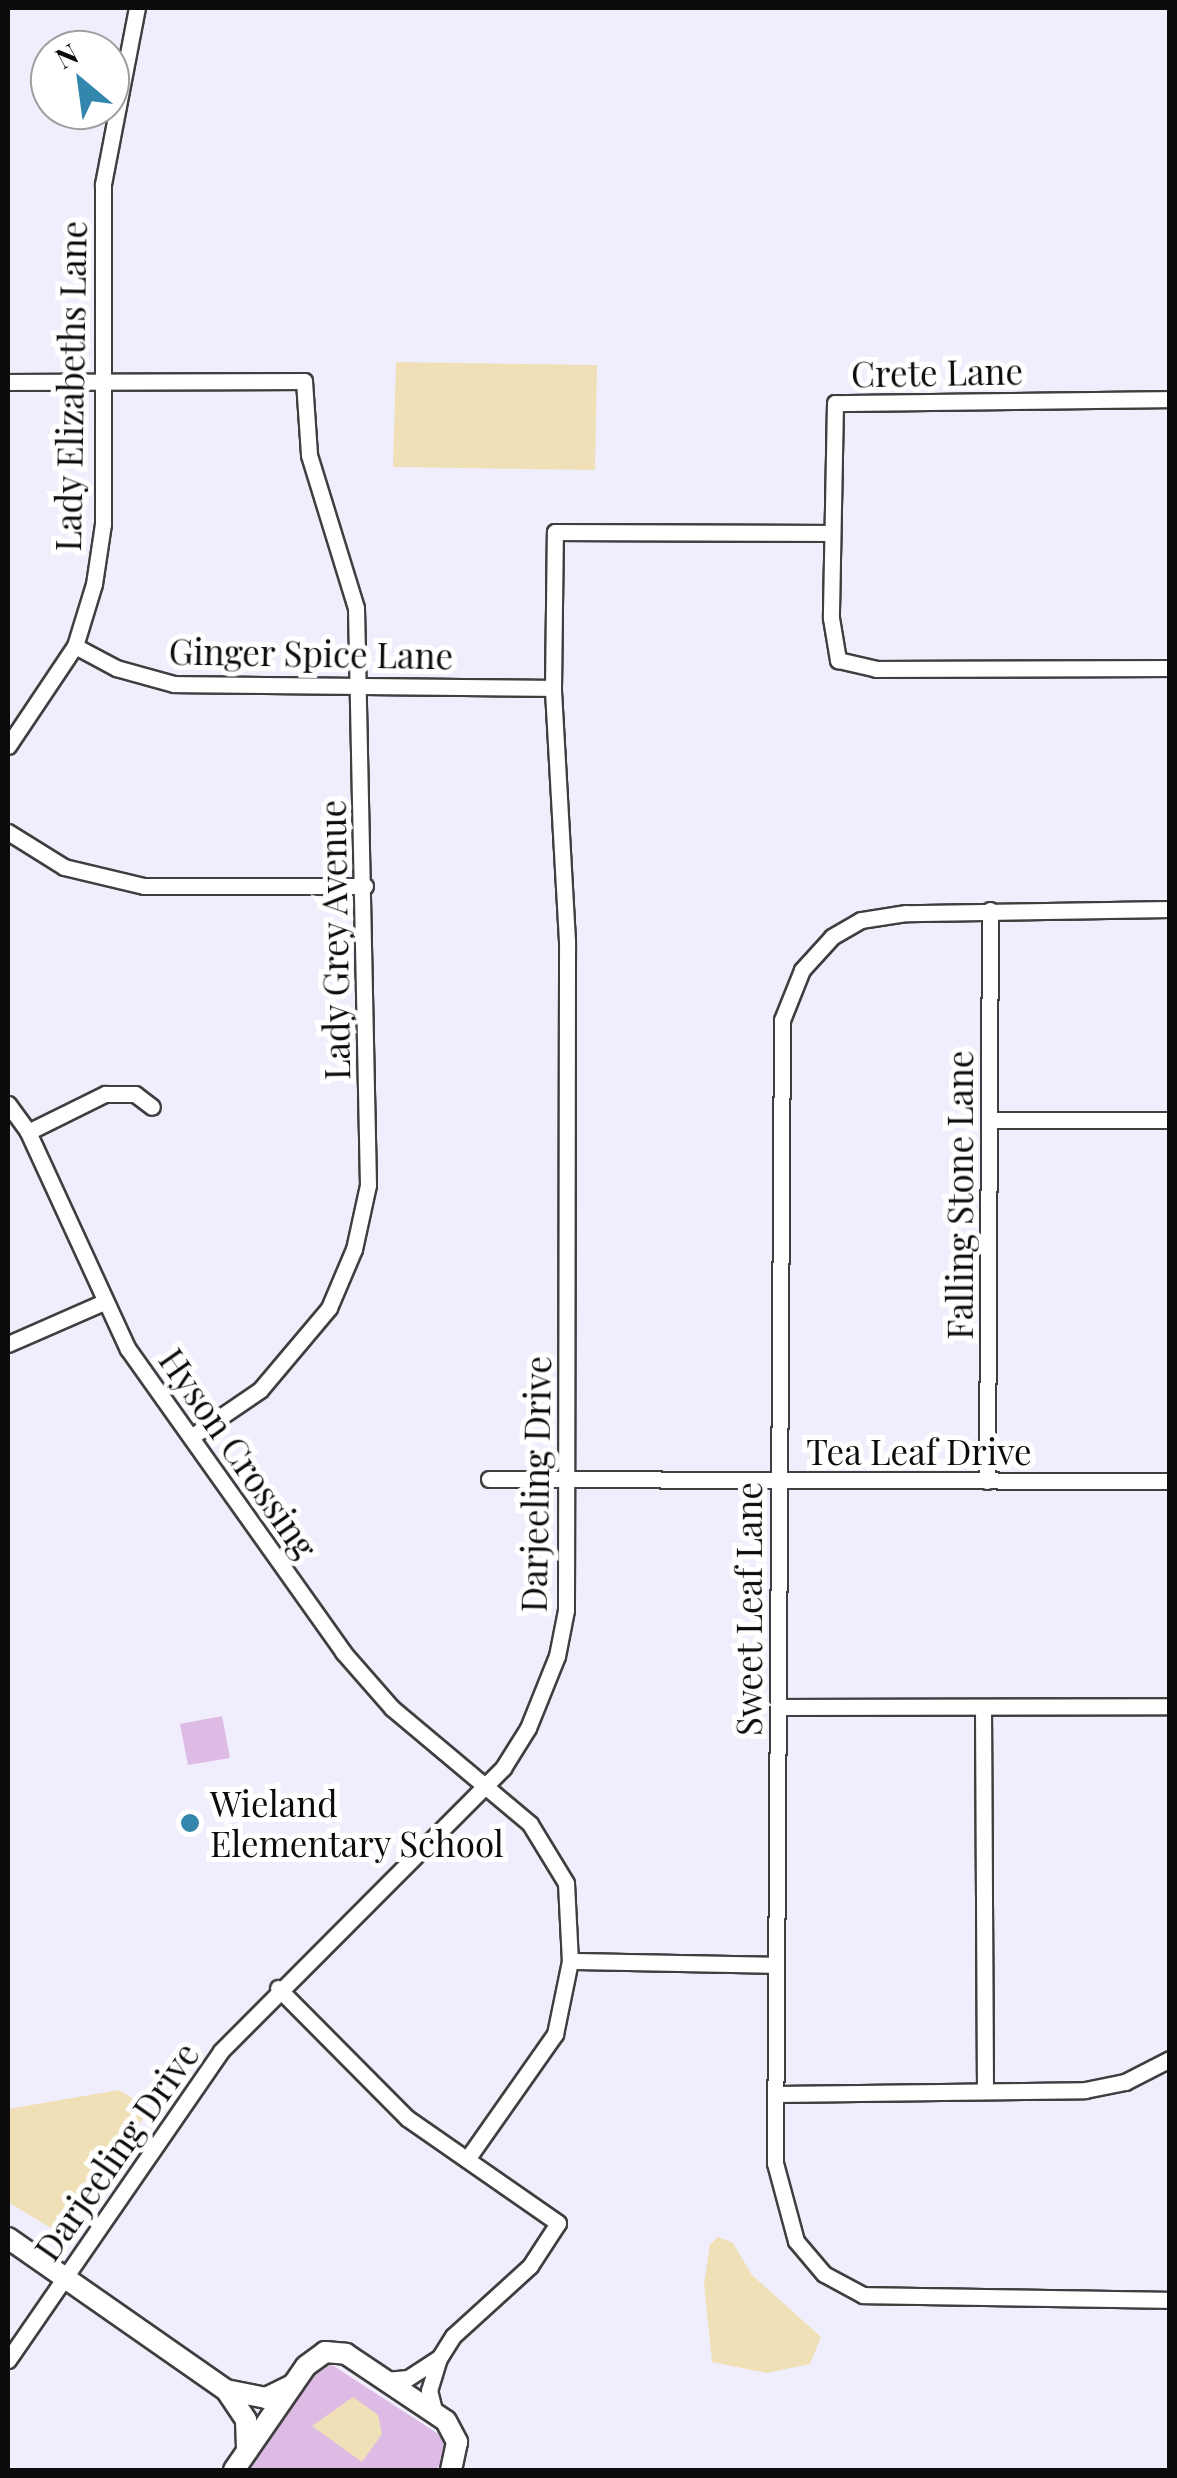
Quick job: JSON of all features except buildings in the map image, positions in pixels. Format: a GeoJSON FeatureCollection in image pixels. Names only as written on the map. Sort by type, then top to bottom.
{"type":"FeatureCollection","features":[{"type":"Feature","properties":{"kind":"street","name":"Lady Elizabeths Lane"},"geometry":{"type":"LineString","coordinates":[[8,746],[75,646],[104,524],[103,184],[137,8]]}},
{"type":"Feature","properties":{"kind":"street","name":"Lady Grey Avenue"},"geometry":{"type":"LineString","coordinates":[[106,382],[304,381],[309,455],[356,608],[355,686],[365,886],[368,1185],[354,1249],[329,1308],[288,1363],[191,1437]]}},
{"type":"Feature","properties":{"kind":"street"},"geometry":{"type":"LineString","coordinates":[[8,382],[106,382]]}},
{"type":"Feature","properties":{"kind":"street","name":"Crete Lane"},"geometry":{"type":"LineString","coordinates":[[831,532],[835,403],[1170,399]]}},
{"type":"Feature","properties":{"kind":"street","name":"Darjeeling Drive"},"geometry":{"type":"LineString","coordinates":[[8,2360],[220,2051],[278,1988],[488,1787],[528,1728],[557,1656],[566,1610],[567,941],[553,688],[556,532],[831,532]]}},
{"type":"Feature","properties":{"kind":"street"},"geometry":{"type":"LineString","coordinates":[[831,532],[838,660],[876,669],[1170,668]]}},
{"type":"Feature","properties":{"kind":"street","name":"Ginger Spice Lane"},"geometry":{"type":"LineString","coordinates":[[75,646],[130,673],[174,684],[553,688]]}},
{"type":"Feature","properties":{"kind":"street"},"geometry":{"type":"LineString","coordinates":[[8,832],[64,867],[144,886],[365,886]]}},
{"type":"Feature","properties":{"kind":"street","name":"Sweet Leaf Lane"},"geometry":{"type":"LineString","coordinates":[[1170,909],[990,910],[862,920],[832,937],[802,970],[782,1020],[775,2164],[786,2221],[807,2258],[842,2286],[901,2300],[1170,2300]]}},
{"type":"Feature","properties":{"kind":"street","name":"Falling Stone Lane"},"geometry":{"type":"LineString","coordinates":[[987,1481],[990,910]]}},
{"type":"Feature","properties":{"kind":"street"},"geometry":{"type":"LineString","coordinates":[[28,1132],[105,1094],[134,1094],[152,1106]]}},
{"type":"Feature","properties":{"kind":"street","name":"Hyson Crossing"},"geometry":{"type":"LineString","coordinates":[[8,1104],[28,1132],[104,1302],[191,1437],[343,1652],[392,1708],[488,1787],[549,1848],[566,1884],[570,1962],[556,2034],[467,2160]]}},
{"type":"Feature","properties":{"kind":"street"},"geometry":{"type":"LineString","coordinates":[[990,1120],[1170,1120]]}},
{"type":"Feature","properties":{"kind":"street"},"geometry":{"type":"LineString","coordinates":[[8,1344],[104,1302]]}},
{"type":"Feature","properties":{"kind":"street","name":"Tea Leaf Drive"},"geometry":{"type":"LineString","coordinates":[[490,1479],[1170,1481]]}},
{"type":"Feature","properties":{"kind":"street"},"geometry":{"type":"LineString","coordinates":[[778,1707],[1170,1706]]}},
{"type":"Feature","properties":{"kind":"street"},"geometry":{"type":"LineString","coordinates":[[983,1708],[985,2090]]}},
{"type":"Feature","properties":{"kind":"street"},"geometry":{"type":"LineString","coordinates":[[570,1962],[776,1965]]}},
{"type":"Feature","properties":{"kind":"street"},"geometry":{"type":"LineString","coordinates":[[278,1988],[383,2097],[558,2222],[530,2266],[453,2336],[438,2358],[429,2390],[435,2414]]}},
{"type":"Feature","properties":{"kind":"street"},"geometry":{"type":"LineString","coordinates":[[777,2094],[1107,2087],[1170,2060]]}},
{"type":"Feature","properties":{"kind":"street"},"geometry":{"type":"LineString","coordinates":[[8,2238],[226,2390],[246,2420],[247,2452]]}},
{"type":"Feature","properties":{"kind":"street"},"geometry":{"type":"LineString","coordinates":[[234,2470],[294,2384],[325,2352],[346,2354],[435,2414],[457,2442],[450,2470]]}},
{"type":"Feature","properties":{"kind":"street"},"geometry":{"type":"LineString","coordinates":[[385,2380],[408,2378],[438,2358]]}},
{"type":"Feature","properties":{"kind":"street"},"geometry":{"type":"LineString","coordinates":[[226,2390],[266,2398],[294,2384]]}},
{"type":"Feature","properties":{"kind":"shaded area"},"geometry":{"type":"Polygon","coordinates":[[[396,362],[597,365],[595,470],[393,467],[396,362]]]}},
{"type":"Feature","properties":{"kind":"shaded area"},"geometry":{"type":"Polygon","coordinates":[[[222,1716],[230,1758],[188,1765],[180,1724],[222,1716]]]}},
{"type":"Feature","properties":{"kind":"shaded area"},"geometry":{"type":"Polygon","coordinates":[[[119,2090],[150,2109],[63,2228],[51,2228],[8,2202],[8,2109],[119,2090]]]}},
{"type":"Feature","properties":{"kind":"shaded area"},"geometry":{"type":"Polygon","coordinates":[[[718,2237],[733,2243],[752,2275],[821,2337],[810,2364],[767,2373],[712,2362],[704,2284],[710,2244],[718,2237]]]}},
{"type":"Feature","properties":{"kind":"shaded area"},"geometry":{"type":"Polygon","coordinates":[[[329,2363],[446,2439],[445,2457],[436,2470],[246,2470],[317,2369],[329,2363]]]}},
{"type":"Feature","properties":{"kind":"shaded area"},"geometry":{"type":"Polygon","coordinates":[[[353,2397],[378,2415],[382,2434],[362,2462],[312,2426],[353,2397]]]}},
{"type":"Feature","properties":{"kind":"place","name":"Wieland Elementary School"},"geometry":{"type":"Point","coordinates":[190,1823]}}]}
